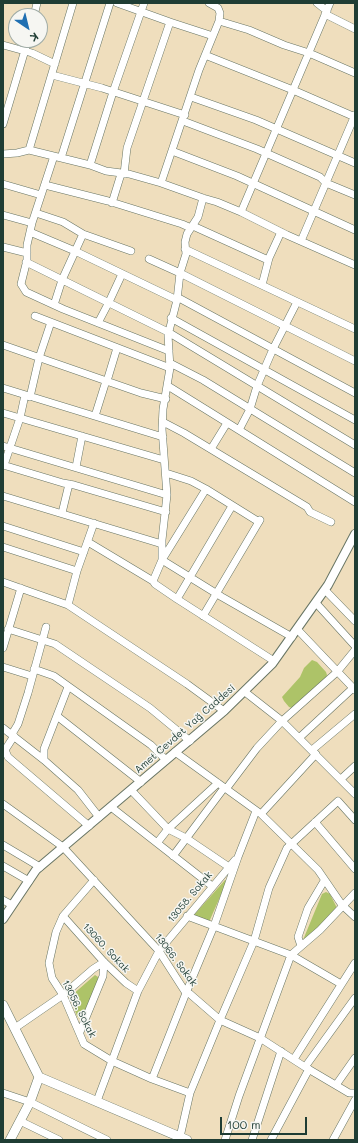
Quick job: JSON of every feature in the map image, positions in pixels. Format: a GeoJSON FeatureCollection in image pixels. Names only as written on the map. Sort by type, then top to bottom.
{"type":"FeatureCollection","features":[{"type":"Feature","properties":{"kind":"main road"},"geometry":{"type":"LineString","coordinates":[[3,1005],[39,1077],[184,1139]]}},
{"type":"Feature","properties":{"kind":"main road"},"geometry":{"type":"LineString","coordinates":[[8,1138],[20,1122],[30,1102],[39,1077]]}},
{"type":"Feature","properties":{"kind":"street"},"geometry":{"type":"LineString","coordinates":[[30,150],[73,3]]}},
{"type":"Feature","properties":{"kind":"street"},"geometry":{"type":"LineString","coordinates":[[110,3],[90,69],[58,157],[41,195],[32,223],[27,245],[22,284],[26,292],[54,305],[169,351]]}},
{"type":"Feature","properties":{"kind":"street"},"geometry":{"type":"LineString","coordinates":[[117,3],[213,36]]}},
{"type":"Feature","properties":{"kind":"street"},"geometry":{"type":"LineString","coordinates":[[90,166],[113,92],[144,3]]}},
{"type":"Feature","properties":{"kind":"street"},"geometry":{"type":"LineString","coordinates":[[161,183],[205,55],[219,21],[220,13],[218,8],[208,3]]}},
{"type":"Feature","properties":{"kind":"street"},"geometry":{"type":"LineString","coordinates":[[316,3],[326,13],[355,29]]}},
{"type":"Feature","properties":{"kind":"street"},"geometry":{"type":"LineString","coordinates":[[241,212],[330,3]]}},
{"type":"Feature","properties":{"kind":"street"},"geometry":{"type":"LineString","coordinates":[[219,21],[248,30],[284,45],[309,53],[355,73]]}},
{"type":"Feature","properties":{"kind":"street"},"geometry":{"type":"LineString","coordinates":[[112,203],[123,174],[127,148],[170,22]]}},
{"type":"Feature","properties":{"kind":"street"},"geometry":{"type":"LineString","coordinates":[[3,45],[32,53],[55,64]]}},
{"type":"Feature","properties":{"kind":"street"},"geometry":{"type":"LineString","coordinates":[[3,124],[26,48]]}},
{"type":"Feature","properties":{"kind":"street"},"geometry":{"type":"LineString","coordinates":[[205,55],[355,116],[301,241]]}},
{"type":"Feature","properties":{"kind":"street"},"geometry":{"type":"LineString","coordinates":[[52,75],[143,101],[257,149],[320,178],[326,183],[355,195]]}},
{"type":"Feature","properties":{"kind":"street"},"geometry":{"type":"LineString","coordinates":[[190,97],[234,111],[277,128],[355,163]]}},
{"type":"Feature","properties":{"kind":"street"},"geometry":{"type":"LineString","coordinates":[[3,156],[30,150],[106,171],[129,174],[161,183],[217,202],[241,212],[281,232],[355,265]]}},
{"type":"Feature","properties":{"kind":"street"},"geometry":{"type":"LineString","coordinates":[[172,151],[237,176],[355,230]]}},
{"type":"Feature","properties":{"kind":"street"},"geometry":{"type":"LineString","coordinates":[[3,184],[41,195]]}},
{"type":"Feature","properties":{"kind":"street"},"geometry":{"type":"LineString","coordinates":[[45,185],[192,227],[268,260]]}},
{"type":"Feature","properties":{"kind":"street"},"geometry":{"type":"LineString","coordinates":[[162,560],[162,544],[167,495],[163,422],[170,365],[168,332],[177,298],[180,273],[184,264],[187,234],[198,217],[203,198]]}},
{"type":"Feature","properties":{"kind":"street"},"geometry":{"type":"LineString","coordinates":[[36,213],[63,222],[83,234],[131,251]]}},
{"type":"Feature","properties":{"kind":"street"},"geometry":{"type":"LineString","coordinates":[[3,215],[32,223]]}},
{"type":"Feature","properties":{"kind":"street"},"geometry":{"type":"LineString","coordinates":[[30,232],[177,298],[355,393]]}},
{"type":"Feature","properties":{"kind":"street"},"geometry":{"type":"LineString","coordinates":[[262,285],[268,260],[281,232]]}},
{"type":"Feature","properties":{"kind":"street"},"geometry":{"type":"LineString","coordinates":[[54,305],[62,280],[83,234]]}},
{"type":"Feature","properties":{"kind":"street"},"geometry":{"type":"LineString","coordinates":[[3,247],[27,254]]}},
{"type":"Feature","properties":{"kind":"street"},"geometry":{"type":"LineString","coordinates":[[185,249],[355,329]]}},
{"type":"Feature","properties":{"kind":"street"},"geometry":{"type":"LineString","coordinates":[[149,259],[180,273],[355,361]]}},
{"type":"Feature","properties":{"kind":"street"},"geometry":{"type":"LineString","coordinates":[[26,262],[168,332],[355,445]]}},
{"type":"Feature","properties":{"kind":"street"},"geometry":{"type":"LineString","coordinates":[[98,323],[122,274]]}},
{"type":"Feature","properties":{"kind":"street"},"geometry":{"type":"LineString","coordinates":[[238,430],[250,409],[257,386],[273,349],[297,302]]}},
{"type":"Feature","properties":{"kind":"street"},"geometry":{"type":"LineString","coordinates":[[35,316],[117,348],[170,365],[203,380],[355,473]]}},
{"type":"Feature","properties":{"kind":"street"},"geometry":{"type":"LineString","coordinates":[[171,318],[355,420]]}},
{"type":"Feature","properties":{"kind":"street"},"geometry":{"type":"LineString","coordinates":[[50,322],[28,396],[4,465],[166,512]]}},
{"type":"Feature","properties":{"kind":"street"},"geometry":{"type":"LineString","coordinates":[[3,346],[141,393],[166,399]]}},
{"type":"Feature","properties":{"kind":"street"},"geometry":{"type":"LineString","coordinates":[[95,416],[117,348]]}},
{"type":"Feature","properties":{"kind":"street"},"geometry":{"type":"LineString","coordinates":[[168,386],[355,502]]}},
{"type":"Feature","properties":{"kind":"street"},"geometry":{"type":"LineString","coordinates":[[3,388],[163,437]]}},
{"type":"Feature","properties":{"kind":"street"},"geometry":{"type":"LineString","coordinates":[[3,413],[164,460]]}},
{"type":"Feature","properties":{"kind":"street"},"geometry":{"type":"LineString","coordinates":[[163,422],[307,507],[310,512],[331,522]]}},
{"type":"Feature","properties":{"kind":"street"},"geometry":{"type":"LineString","coordinates":[[211,449],[227,423]]}},
{"type":"Feature","properties":{"kind":"street"},"geometry":{"type":"LineString","coordinates":[[76,467],[82,436]]}},
{"type":"Feature","properties":{"kind":"street"},"geometry":{"type":"LineString","coordinates":[[3,446],[167,495]]}},
{"type":"Feature","properties":{"kind":"street"},"geometry":{"type":"LineString","coordinates":[[166,473],[206,489],[232,506],[260,521],[204,616]]}},
{"type":"Feature","properties":{"kind":"street"},"geometry":{"type":"LineString","coordinates":[[62,513],[69,484]]}},
{"type":"Feature","properties":{"kind":"street"},"geometry":{"type":"LineString","coordinates":[[153,580],[162,560],[206,489]]}},
{"type":"Feature","properties":{"kind":"street"},"geometry":{"type":"LineString","coordinates":[[3,496],[162,544]]}},
{"type":"Feature","properties":{"kind":"street"},"geometry":{"type":"LineString","coordinates":[[177,599],[232,506]]}},
{"type":"Feature","properties":{"kind":"street"},"geometry":{"type":"LineString","coordinates":[[68,605],[77,571],[94,523]]}},
{"type":"Feature","properties":{"kind":"street"},"geometry":{"type":"LineString","coordinates":[[3,526],[84,552]]}},
{"type":"Feature","properties":{"kind":"street","name":"Amet Cevdet Yağ Caddesi"},"geometry":{"type":"LineString","coordinates":[[3,919],[29,880],[40,867],[175,752],[190,741],[245,692],[274,662],[325,590],[355,534]]}},
{"type":"Feature","properties":{"kind":"street"},"geometry":{"type":"LineString","coordinates":[[88,542],[153,580],[155,584],[177,599],[274,662]]}},
{"type":"Feature","properties":{"kind":"street"},"geometry":{"type":"LineString","coordinates":[[3,547],[77,571]]}},
{"type":"Feature","properties":{"kind":"street"},"geometry":{"type":"LineString","coordinates":[[162,560],[217,594],[292,637]]}},
{"type":"Feature","properties":{"kind":"street"},"geometry":{"type":"LineString","coordinates":[[3,582],[68,605],[187,684],[224,711]]}},
{"type":"Feature","properties":{"kind":"street"},"geometry":{"type":"LineString","coordinates":[[3,644],[21,588]]}},
{"type":"Feature","properties":{"kind":"street"},"geometry":{"type":"LineString","coordinates":[[325,590],[355,621]]}},
{"type":"Feature","properties":{"kind":"street"},"geometry":{"type":"LineString","coordinates":[[316,603],[355,646]]}},
{"type":"Feature","properties":{"kind":"street"},"geometry":{"type":"LineString","coordinates":[[46,627],[18,724],[5,750],[8,756],[89,826]]}},
{"type":"Feature","properties":{"kind":"street"},"geometry":{"type":"LineString","coordinates":[[8,629],[55,644],[150,708],[190,741]]}},
{"type":"Feature","properties":{"kind":"street"},"geometry":{"type":"LineString","coordinates":[[297,629],[354,689],[299,738]]}},
{"type":"Feature","properties":{"kind":"street"},"geometry":{"type":"LineString","coordinates":[[173,856],[223,787],[257,748],[282,721],[337,672],[355,650]]}},
{"type":"Feature","properties":{"kind":"street"},"geometry":{"type":"LineString","coordinates":[[3,667],[54,676],[151,745],[166,760]]}},
{"type":"Feature","properties":{"kind":"street"},"geometry":{"type":"LineString","coordinates":[[44,760],[44,749],[68,687]]}},
{"type":"Feature","properties":{"kind":"street"},"geometry":{"type":"LineString","coordinates":[[245,692],[282,721],[355,794]]}},
{"type":"Feature","properties":{"kind":"street"},"geometry":{"type":"LineString","coordinates":[[152,1079],[214,926],[238,857],[259,812],[314,752],[355,714]]}},
{"type":"Feature","properties":{"kind":"street"},"geometry":{"type":"LineString","coordinates":[[57,716],[141,782]]}},
{"type":"Feature","properties":{"kind":"street"},"geometry":{"type":"LineString","coordinates":[[3,728],[44,760],[78,790],[99,817]]}},
{"type":"Feature","properties":{"kind":"street"},"geometry":{"type":"LineString","coordinates":[[175,752],[259,812],[318,870],[324,881],[342,905],[355,917]]}},
{"type":"Feature","properties":{"kind":"street"},"geometry":{"type":"LineString","coordinates":[[341,779],[355,766]]}},
{"type":"Feature","properties":{"kind":"street"},"geometry":{"type":"LineString","coordinates":[[157,843],[168,828],[223,787]]}},
{"type":"Feature","properties":{"kind":"street"},"geometry":{"type":"LineString","coordinates":[[131,790],[168,828],[186,838],[229,867]]}},
{"type":"Feature","properties":{"kind":"street"},"geometry":{"type":"LineString","coordinates":[[184,1139],[190,1093],[254,941],[268,888],[287,848],[338,801],[355,820]]}},
{"type":"Feature","properties":{"kind":"street","name":"13066. Sokak"},"geometry":{"type":"LineString","coordinates":[[3,804],[64,847],[159,951],[186,993],[190,994],[220,1020],[260,1038],[349,1093],[355,1093]]}},
{"type":"Feature","properties":{"kind":"street"},"geometry":{"type":"LineString","coordinates":[[111,806],[212,886]]}},
{"type":"Feature","properties":{"kind":"street"},"geometry":{"type":"LineString","coordinates":[[315,822],[355,869]]}},
{"type":"Feature","properties":{"kind":"street"},"geometry":{"type":"LineString","coordinates":[[3,845],[40,867]]}},
{"type":"Feature","properties":{"kind":"street","name":"13058. Sokak"},"geometry":{"type":"LineString","coordinates":[[96,1101],[138,991],[159,951],[212,886],[238,857]]}},
{"type":"Feature","properties":{"kind":"street"},"geometry":{"type":"LineString","coordinates":[[3,866],[29,880]]}},
{"type":"Feature","properties":{"kind":"street","name":"13056. Sokak"},"geometry":{"type":"LineString","coordinates":[[94,880],[63,916],[56,932],[49,963],[52,978],[63,995],[84,1044],[112,1061],[152,1079],[190,1093]]}},
{"type":"Feature","properties":{"kind":"street"},"geometry":{"type":"LineString","coordinates":[[301,946],[298,937],[308,908],[324,881]]}},
{"type":"Feature","properties":{"kind":"street"},"geometry":{"type":"LineString","coordinates":[[225,1140],[239,1096],[291,955],[320,930],[355,893]]}},
{"type":"Feature","properties":{"kind":"street"},"geometry":{"type":"LineString","coordinates":[[3,900],[12,905]]}},
{"type":"Feature","properties":{"kind":"street","name":"13060. Sokak"},"geometry":{"type":"LineString","coordinates":[[63,916],[104,962],[126,983],[138,991]]}},
{"type":"Feature","properties":{"kind":"street"},"geometry":{"type":"LineString","coordinates":[[187,916],[291,955],[341,984]]}},
{"type":"Feature","properties":{"kind":"street"},"geometry":{"type":"LineString","coordinates":[[15,1028],[63,995],[93,969],[104,962]]}},
{"type":"Feature","properties":{"kind":"street"},"geometry":{"type":"LineString","coordinates":[[80,1032],[103,976],[104,962]]}},
{"type":"Feature","properties":{"kind":"street"},"geometry":{"type":"LineString","coordinates":[[294,1059],[355,963]]}},
{"type":"Feature","properties":{"kind":"street"},"geometry":{"type":"LineString","coordinates":[[271,1140],[307,1068],[355,998]]}},
{"type":"Feature","properties":{"kind":"street"},"geometry":{"type":"LineString","coordinates":[[252,1140],[281,1051]]}},
{"type":"Feature","properties":{"kind":"street"},"geometry":{"type":"LineString","coordinates":[[336,1085],[355,1058]]}},
{"type":"Feature","properties":{"kind":"street"},"geometry":{"type":"LineString","coordinates":[[3,1093],[30,1102],[107,1140]]}},
{"type":"Feature","properties":{"kind":"street"},"geometry":{"type":"LineString","coordinates":[[333,1140],[355,1100]]}},
{"type":"Feature","properties":{"kind":"street"},"geometry":{"type":"LineString","coordinates":[[20,1122],[59,1140]]}},
{"type":"Feature","properties":{"kind":"green space"},"geometry":{"type":"Polygon","coordinates":[[[312,660],[317,662],[326,672],[326,678],[292,708],[289,707],[282,697],[300,677],[304,668],[312,660]]]}},
{"type":"Feature","properties":{"kind":"green space"},"geometry":{"type":"Polygon","coordinates":[[[225,880],[227,881],[209,922],[194,915],[225,880]]]}},
{"type":"Feature","properties":{"kind":"green space"},"geometry":{"type":"Polygon","coordinates":[[[326,892],[330,894],[337,908],[321,925],[303,940],[322,894],[326,892]]]}},
{"type":"Feature","properties":{"kind":"green space"},"geometry":{"type":"Polygon","coordinates":[[[95,975],[98,977],[99,981],[81,1020],[77,1016],[71,996],[95,975]]]}}]}
